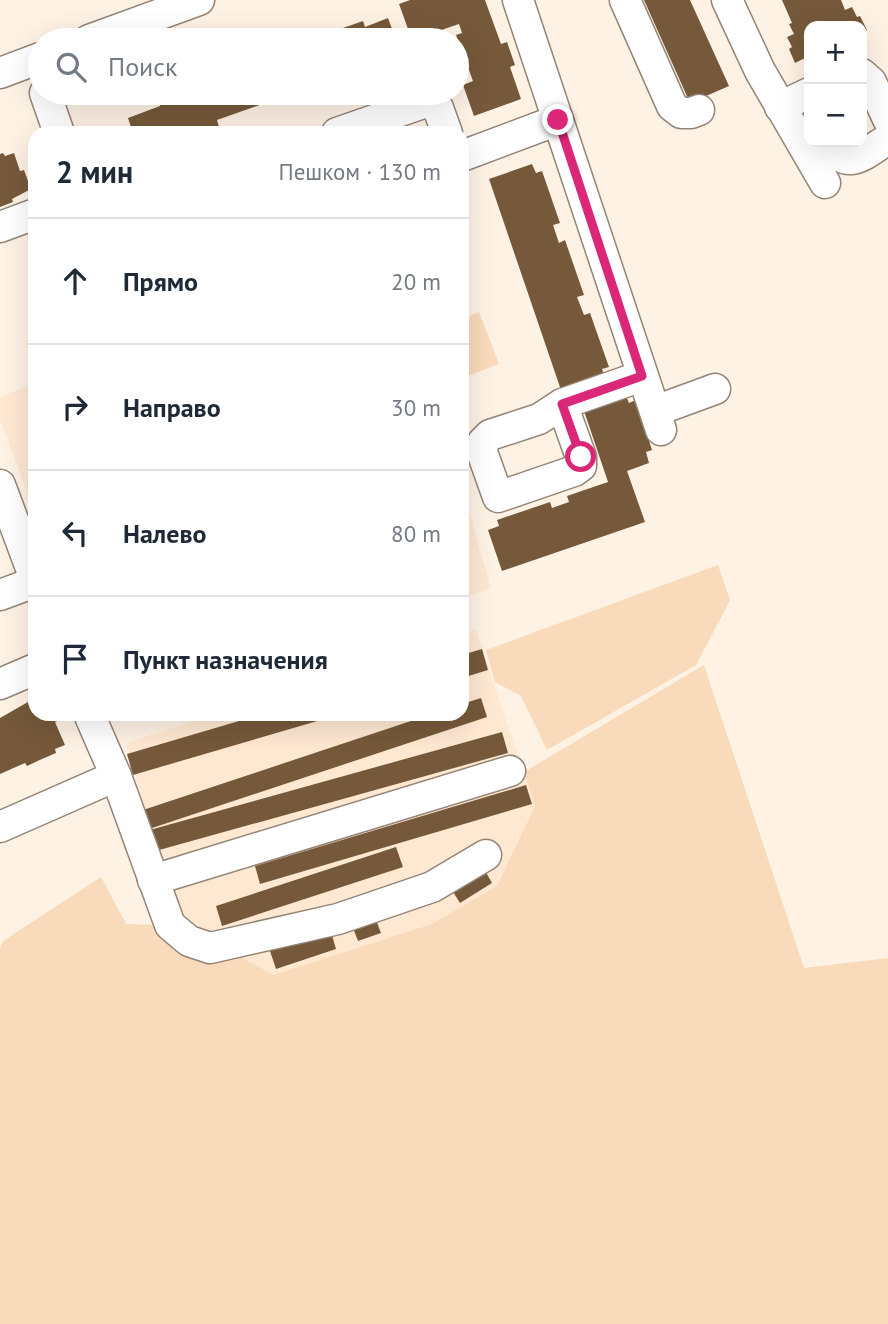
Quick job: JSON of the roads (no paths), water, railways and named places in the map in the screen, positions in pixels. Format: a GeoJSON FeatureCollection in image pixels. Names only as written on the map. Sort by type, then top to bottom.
{"type":"FeatureCollection","features":[{"type":"Feature","properties":{"kind":"street"},"geometry":{"type":"LineString","coordinates":[[122,28],[199,0]]}},
{"type":"Feature","properties":{"kind":"street"},"geometry":{"type":"LineString","coordinates":[[518,0],[658,420],[715,389]]}},
{"type":"Feature","properties":{"kind":"street"},"geometry":{"type":"LineString","coordinates":[[625,0],[673,106],[681,113],[699,110]]}},
{"type":"Feature","properties":{"kind":"street"},"geometry":{"type":"LineString","coordinates":[[727,0],[760,71],[800,102],[825,183]]}},
{"type":"Feature","properties":{"kind":"street"},"geometry":{"type":"LineString","coordinates":[[0,73],[28,68]]}},
{"type":"Feature","properties":{"kind":"street"},"geometry":{"type":"LineString","coordinates":[[867,78],[888,119]]}},
{"type":"Feature","properties":{"kind":"street"},"geometry":{"type":"LineString","coordinates":[[49,105],[57,126]]}},
{"type":"Feature","properties":{"kind":"street"},"geometry":{"type":"LineString","coordinates":[[357,126],[417,105]]}},
{"type":"Feature","properties":{"kind":"street"},"geometry":{"type":"LineString","coordinates":[[432,105],[438,108],[444,126]]}},
{"type":"Feature","properties":{"kind":"street"},"geometry":{"type":"LineString","coordinates":[[469,153],[558,120]]}},
{"type":"Feature","properties":{"kind":"street"},"geometry":{"type":"LineString","coordinates":[[831,147],[844,160],[855,159],[888,139]]}},
{"type":"Feature","properties":{"kind":"street"},"geometry":{"type":"LineString","coordinates":[[0,227],[28,217]]}},
{"type":"Feature","properties":{"kind":"street"},"geometry":{"type":"LineString","coordinates":[[562,404],[642,376]]}},
{"type":"Feature","properties":{"kind":"street"},"geometry":{"type":"LineString","coordinates":[[0,485],[28,562]]}},
{"type":"Feature","properties":{"kind":"street"},"geometry":{"type":"LineString","coordinates":[[0,595],[28,584]]}},
{"type":"Feature","properties":{"kind":"street"},"geometry":{"type":"LineString","coordinates":[[0,684],[28,671]]}},
{"type":"Feature","properties":{"kind":"street"},"geometry":{"type":"LineString","coordinates":[[92,721],[116,776],[170,925],[189,941],[210,948],[338,919],[432,887],[485,855]]}},
{"type":"Feature","properties":{"kind":"street"},"geometry":{"type":"LineString","coordinates":[[153,880],[510,771]]}},
{"type":"Feature","properties":{"kind":"street"},"geometry":{"type":"LineString","coordinates":[[0,827],[116,776]]}}]}
